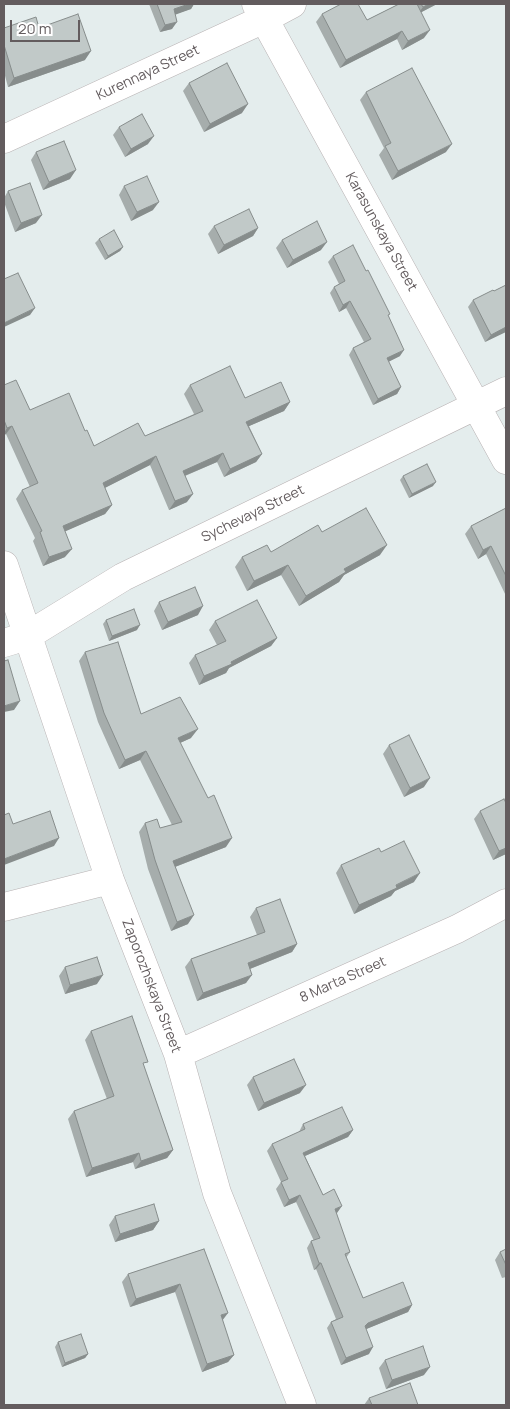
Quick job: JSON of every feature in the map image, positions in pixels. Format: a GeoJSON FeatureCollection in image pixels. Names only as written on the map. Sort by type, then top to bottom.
{"type":"FeatureCollection","features":[{"type":"Feature","properties":{"kind":"street","name":"Kurennaya Street"},"geometry":{"type":"LineString","coordinates":[[4,140],[260,11],[292,4]]}},
{"type":"Feature","properties":{"kind":"street","name":"Karasunskaya Street"},"geometry":{"type":"LineString","coordinates":[[260,11],[506,460]]}},
{"type":"Feature","properties":{"kind":"street","name":"Sychevaya Street"},"geometry":{"type":"LineString","coordinates":[[16,639],[123,576],[506,391]]}},
{"type":"Feature","properties":{"kind":"street","name":"Zaporozhskaya Street"},"geometry":{"type":"LineString","coordinates":[[4,565],[16,639],[178,1054],[217,1193],[302,1405]]}},
{"type":"Feature","properties":{"kind":"street"},"geometry":{"type":"LineString","coordinates":[[4,907],[110,880]]}},
{"type":"Feature","properties":{"kind":"street","name":"8 Marta Street"},"geometry":{"type":"LineString","coordinates":[[178,1054],[457,929],[506,903]]}},
{"type":"Feature","properties":{"kind":"building"},"geometry":{"type":"Polygon","coordinates":[[[157,4],[189,4],[174,9],[177,22],[165,25],[157,4]]]}},
{"type":"Feature","properties":{"kind":"building"},"geometry":{"type":"Polygon","coordinates":[[[341,4],[358,4],[367,20],[399,4],[417,4],[430,30],[408,41],[402,31],[346,60],[322,14],[341,4]]]}},
{"type":"Feature","properties":{"kind":"building"},"geometry":{"type":"Polygon","coordinates":[[[78,14],[91,51],[14,78],[4,45],[4,28],[36,17],[39,28],[78,14]]]}},
{"type":"Feature","properties":{"kind":"building"},"geometry":{"type":"Polygon","coordinates":[[[227,63],[248,104],[210,124],[189,83],[227,63]]]}},
{"type":"Feature","properties":{"kind":"building"},"geometry":{"type":"Polygon","coordinates":[[[412,68],[452,144],[398,171],[385,146],[391,143],[366,92],[412,68]]]}},
{"type":"Feature","properties":{"kind":"building"},"geometry":{"type":"Polygon","coordinates":[[[142,114],[154,136],[131,149],[119,127],[142,114]]]}},
{"type":"Feature","properties":{"kind":"building"},"geometry":{"type":"Polygon","coordinates":[[[64,141],[76,170],[49,182],[36,152],[64,141]]]}},
{"type":"Feature","properties":{"kind":"building"},"geometry":{"type":"Polygon","coordinates":[[[147,176],[159,202],[137,212],[124,186],[147,176]]]}},
{"type":"Feature","properties":{"kind":"building"},"geometry":{"type":"Polygon","coordinates":[[[30,183],[42,215],[21,223],[8,191],[30,183]]]}},
{"type":"Feature","properties":{"kind":"building"},"geometry":{"type":"Polygon","coordinates":[[[249,209],[258,228],[224,245],[214,226],[249,209]]]}},
{"type":"Feature","properties":{"kind":"building"},"geometry":{"type":"Polygon","coordinates":[[[317,221],[327,242],[293,260],[282,240],[317,221]]]}},
{"type":"Feature","properties":{"kind":"building"},"geometry":{"type":"Polygon","coordinates":[[[114,230],[123,247],[108,256],[99,239],[114,230]]]}},
{"type":"Feature","properties":{"kind":"building"},"geometry":{"type":"Polygon","coordinates":[[[353,245],[390,314],[388,315],[404,350],[387,358],[401,387],[378,399],[353,348],[371,339],[350,301],[343,305],[334,287],[345,281],[333,256],[353,245]]]}},
{"type":"Feature","properties":{"kind":"building"},"geometry":{"type":"Polygon","coordinates":[[[18,273],[35,308],[4,323],[4,279],[18,273]]]}},
{"type":"Feature","properties":{"kind":"building"},"geometry":{"type":"Polygon","coordinates":[[[506,285],[506,327],[491,335],[473,300],[506,285]]]}},
{"type":"Feature","properties":{"kind":"building"},"geometry":{"type":"Polygon","coordinates":[[[230,366],[245,398],[281,382],[290,402],[246,422],[262,454],[230,469],[223,453],[183,471],[193,494],[175,501],[156,456],[103,483],[112,505],[63,526],[72,549],[49,557],[40,532],[42,531],[22,490],[38,483],[12,426],[7,428],[4,420],[4,385],[16,380],[30,410],[69,393],[85,431],[87,430],[94,446],[138,423],[145,436],[203,411],[190,385],[230,366]]]}},
{"type":"Feature","properties":{"kind":"building"},"geometry":{"type":"Polygon","coordinates":[[[427,464],[436,482],[412,494],[403,476],[427,464]]]}},
{"type":"Feature","properties":{"kind":"building"},"geometry":{"type":"Polygon","coordinates":[[[366,508],[387,545],[344,569],[346,572],[306,596],[288,565],[254,581],[242,557],[267,545],[271,552],[318,525],[322,532],[366,508]]]}},
{"type":"Feature","properties":{"kind":"building"},"geometry":{"type":"Polygon","coordinates":[[[506,508],[506,576],[491,546],[483,550],[471,526],[506,508]]]}},
{"type":"Feature","properties":{"kind":"building"},"geometry":{"type":"Polygon","coordinates":[[[195,587],[203,606],[168,622],[159,602],[195,587]]]}},
{"type":"Feature","properties":{"kind":"building"},"geometry":{"type":"Polygon","coordinates":[[[257,600],[277,638],[231,662],[232,664],[204,676],[195,655],[226,641],[215,621],[257,600]]]}},
{"type":"Feature","properties":{"kind":"building"},"geometry":{"type":"Polygon","coordinates":[[[134,609],[140,625],[112,636],[106,620],[134,609]]]}},
{"type":"Feature","properties":{"kind":"building"},"geometry":{"type":"Polygon","coordinates":[[[118,642],[141,714],[180,697],[198,729],[178,738],[208,798],[214,795],[232,838],[173,861],[194,915],[177,922],[155,860],[145,823],[157,819],[160,828],[182,822],[146,751],[125,760],[104,713],[85,652],[118,642]]]}},
{"type":"Feature","properties":{"kind":"building"},"geometry":{"type":"Polygon","coordinates":[[[8,660],[20,701],[4,706],[4,661],[8,660]]]}},
{"type":"Feature","properties":{"kind":"building"},"geometry":{"type":"Polygon","coordinates":[[[409,735],[430,778],[410,788],[389,745],[409,735]]]}},
{"type":"Feature","properties":{"kind":"building"},"geometry":{"type":"Polygon","coordinates":[[[504,799],[506,803],[506,848],[499,851],[480,811],[504,799]]]}},
{"type":"Feature","properties":{"kind":"building"},"geometry":{"type":"Polygon","coordinates":[[[50,811],[59,838],[4,859],[4,815],[9,813],[13,824],[50,811]]]}},
{"type":"Feature","properties":{"kind":"building"},"geometry":{"type":"Polygon","coordinates":[[[404,841],[420,873],[396,885],[397,888],[359,905],[341,865],[379,848],[381,852],[404,841]]]}},
{"type":"Feature","properties":{"kind":"building"},"geometry":{"type":"Polygon","coordinates":[[[280,899],[297,944],[248,963],[252,975],[203,993],[191,959],[265,932],[256,908],[280,899]]]}},
{"type":"Feature","properties":{"kind":"building"},"geometry":{"type":"Polygon","coordinates":[[[97,957],[103,975],[70,985],[65,967],[97,957]]]}},
{"type":"Feature","properties":{"kind":"building"},"geometry":{"type":"Polygon","coordinates":[[[132,1016],[148,1062],[143,1063],[173,1150],[141,1161],[139,1153],[92,1168],[74,1111],[114,1096],[91,1031],[132,1016]]]}},
{"type":"Feature","properties":{"kind":"building"},"geometry":{"type":"Polygon","coordinates":[[[294,1059],[306,1085],[264,1103],[253,1077],[294,1059]]]}},
{"type":"Feature","properties":{"kind":"building"},"geometry":{"type":"Polygon","coordinates":[[[342,1107],[353,1130],[303,1153],[323,1195],[334,1189],[342,1206],[335,1209],[350,1252],[345,1254],[363,1298],[403,1282],[412,1305],[368,1323],[365,1326],[373,1347],[346,1358],[331,1322],[343,1317],[311,1241],[320,1238],[300,1195],[289,1200],[281,1182],[288,1179],[272,1144],[305,1129],[303,1124],[342,1107]]]}},
{"type":"Feature","properties":{"kind":"building"},"geometry":{"type":"Polygon","coordinates":[[[154,1204],[159,1221],[120,1234],[115,1216],[154,1204]]]}},
{"type":"Feature","properties":{"kind":"building"},"geometry":{"type":"Polygon","coordinates":[[[204,1249],[228,1313],[221,1315],[234,1355],[207,1364],[180,1284],[136,1299],[128,1274],[204,1249]]]}},
{"type":"Feature","properties":{"kind":"building"},"geometry":{"type":"Polygon","coordinates":[[[506,1249],[506,1265],[500,1252],[506,1249]]]}},
{"type":"Feature","properties":{"kind":"building"},"geometry":{"type":"Polygon","coordinates":[[[81,1334],[88,1354],[65,1363],[58,1342],[81,1334]]]}},
{"type":"Feature","properties":{"kind":"building"},"geometry":{"type":"Polygon","coordinates":[[[423,1346],[430,1367],[392,1380],[385,1360],[423,1346]]]}},
{"type":"Feature","properties":{"kind":"building"},"geometry":{"type":"Polygon","coordinates":[[[410,1383],[418,1405],[372,1405],[369,1398],[410,1383]]]}}]}
